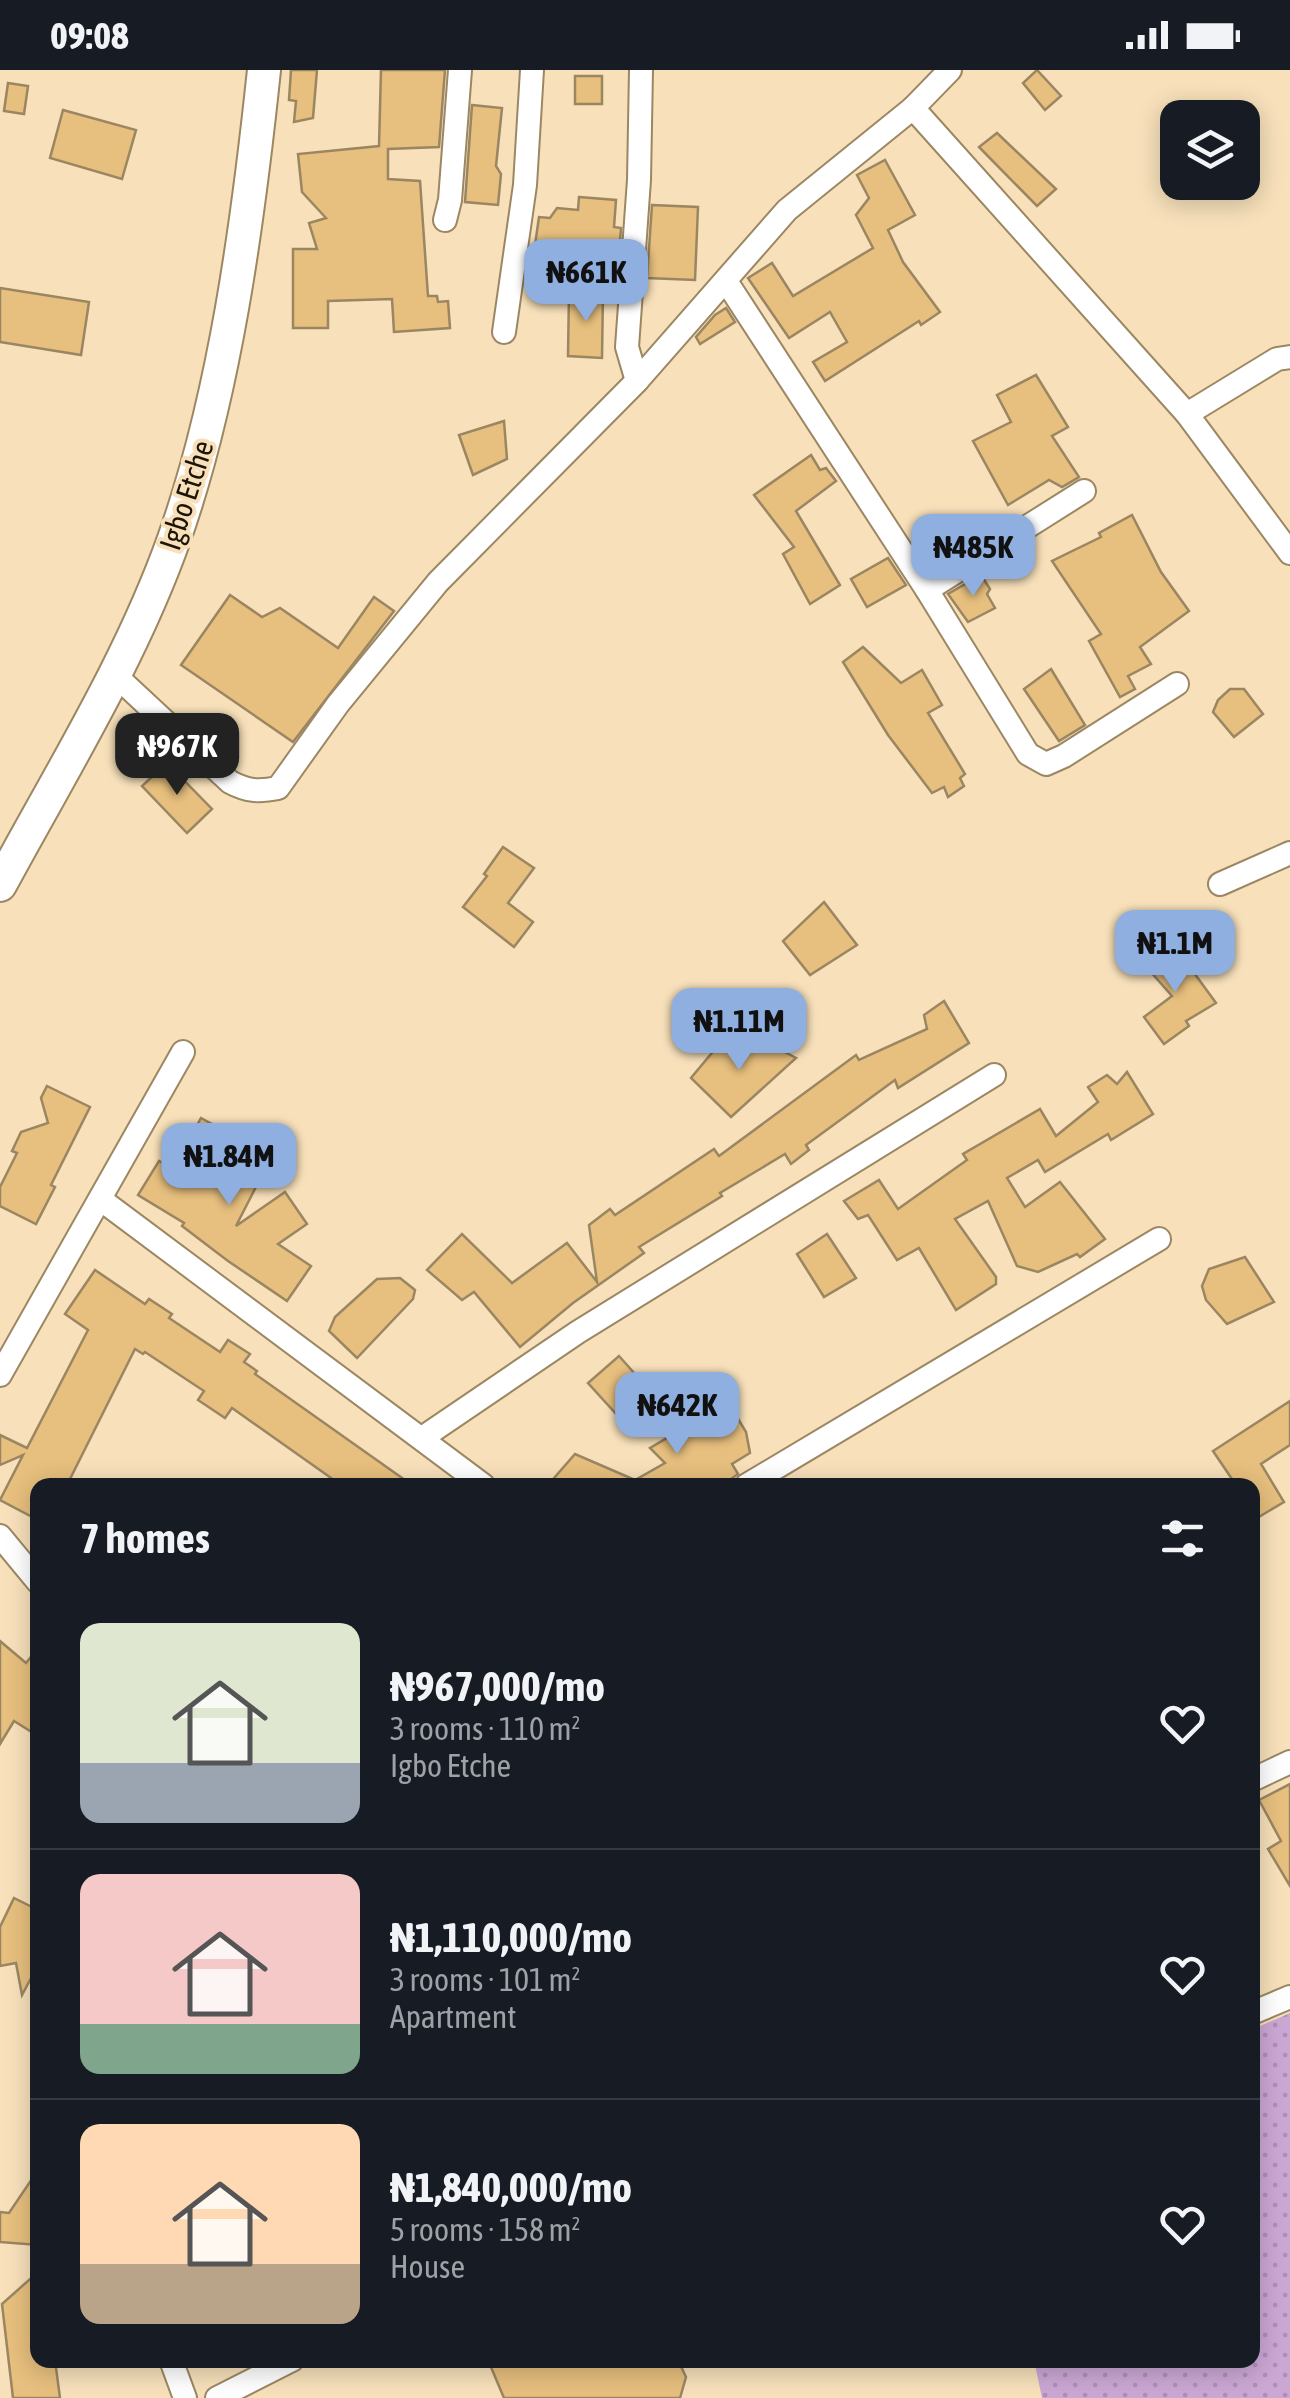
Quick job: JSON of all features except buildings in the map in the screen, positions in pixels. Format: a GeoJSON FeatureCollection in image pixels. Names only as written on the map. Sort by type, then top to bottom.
{"type":"FeatureCollection","features":[{"type":"Feature","properties":{"kind":"street","name":"Igbo Etche"},"geometry":{"type":"LineString","coordinates":[[0,885],[114,674],[173,542],[208,427],[241,244],[264,70]]}},
{"type":"Feature","properties":{"kind":"street"},"geometry":{"type":"LineString","coordinates":[[445,220],[460,70]]}},
{"type":"Feature","properties":{"kind":"street"},"geometry":{"type":"LineString","coordinates":[[504,332],[525,185],[532,70]]}},
{"type":"Feature","properties":{"kind":"street"},"geometry":{"type":"LineString","coordinates":[[637,381],[628,347],[641,70]]}},
{"type":"Feature","properties":{"kind":"street"},"geometry":{"type":"LineString","coordinates":[[114,674],[230,782],[260,792],[278,788],[338,704],[438,582],[637,381],[788,210],[913,108],[950,70]]}},
{"type":"Feature","properties":{"kind":"street"},"geometry":{"type":"LineString","coordinates":[[913,108],[1187,414],[1290,553]]}},
{"type":"Feature","properties":{"kind":"street"},"geometry":{"type":"LineString","coordinates":[[726,281],[927,590],[1028,754],[1046,764],[1177,684]]}},
{"type":"Feature","properties":{"kind":"street"},"geometry":{"type":"LineString","coordinates":[[1187,414],[1276,359],[1290,357]]}},
{"type":"Feature","properties":{"kind":"street"},"geometry":{"type":"LineString","coordinates":[[927,590],[1084,491]]}},
{"type":"Feature","properties":{"kind":"street"},"geometry":{"type":"LineString","coordinates":[[1220,884],[1290,853]]}},
{"type":"Feature","properties":{"kind":"street"},"geometry":{"type":"LineString","coordinates":[[0,1374],[183,1052]]}},
{"type":"Feature","properties":{"kind":"street"},"geometry":{"type":"LineString","coordinates":[[422,1438],[578,1332],[994,1075]]}},
{"type":"Feature","properties":{"kind":"street"},"geometry":{"type":"LineString","coordinates":[[100,1199],[474,1478]]}},
{"type":"Feature","properties":{"kind":"street"},"geometry":{"type":"LineString","coordinates":[[759,1478],[1159,1239]]}},
{"type":"Feature","properties":{"kind":"street"},"geometry":{"type":"LineString","coordinates":[[0,1536],[30,1572]]}},
{"type":"Feature","properties":{"kind":"street"},"geometry":{"type":"LineString","coordinates":[[1260,1776],[1290,1762]]}},
{"type":"Feature","properties":{"kind":"street"},"geometry":{"type":"LineString","coordinates":[[1260,2010],[1290,1997]]}},
{"type":"Feature","properties":{"kind":"street"},"geometry":{"type":"LineString","coordinates":[[175,2368],[185,2398]]}},
{"type":"Feature","properties":{"kind":"street"},"geometry":{"type":"LineString","coordinates":[[218,2398],[276,2368]]}},
{"type":"Feature","properties":{"kind":"shaded area"},"geometry":{"type":"Polygon","coordinates":[[[1290,2013],[1290,2398],[1042,2398],[1036,2368],[1260,2368],[1260,2026],[1290,2013]]]}}]}
